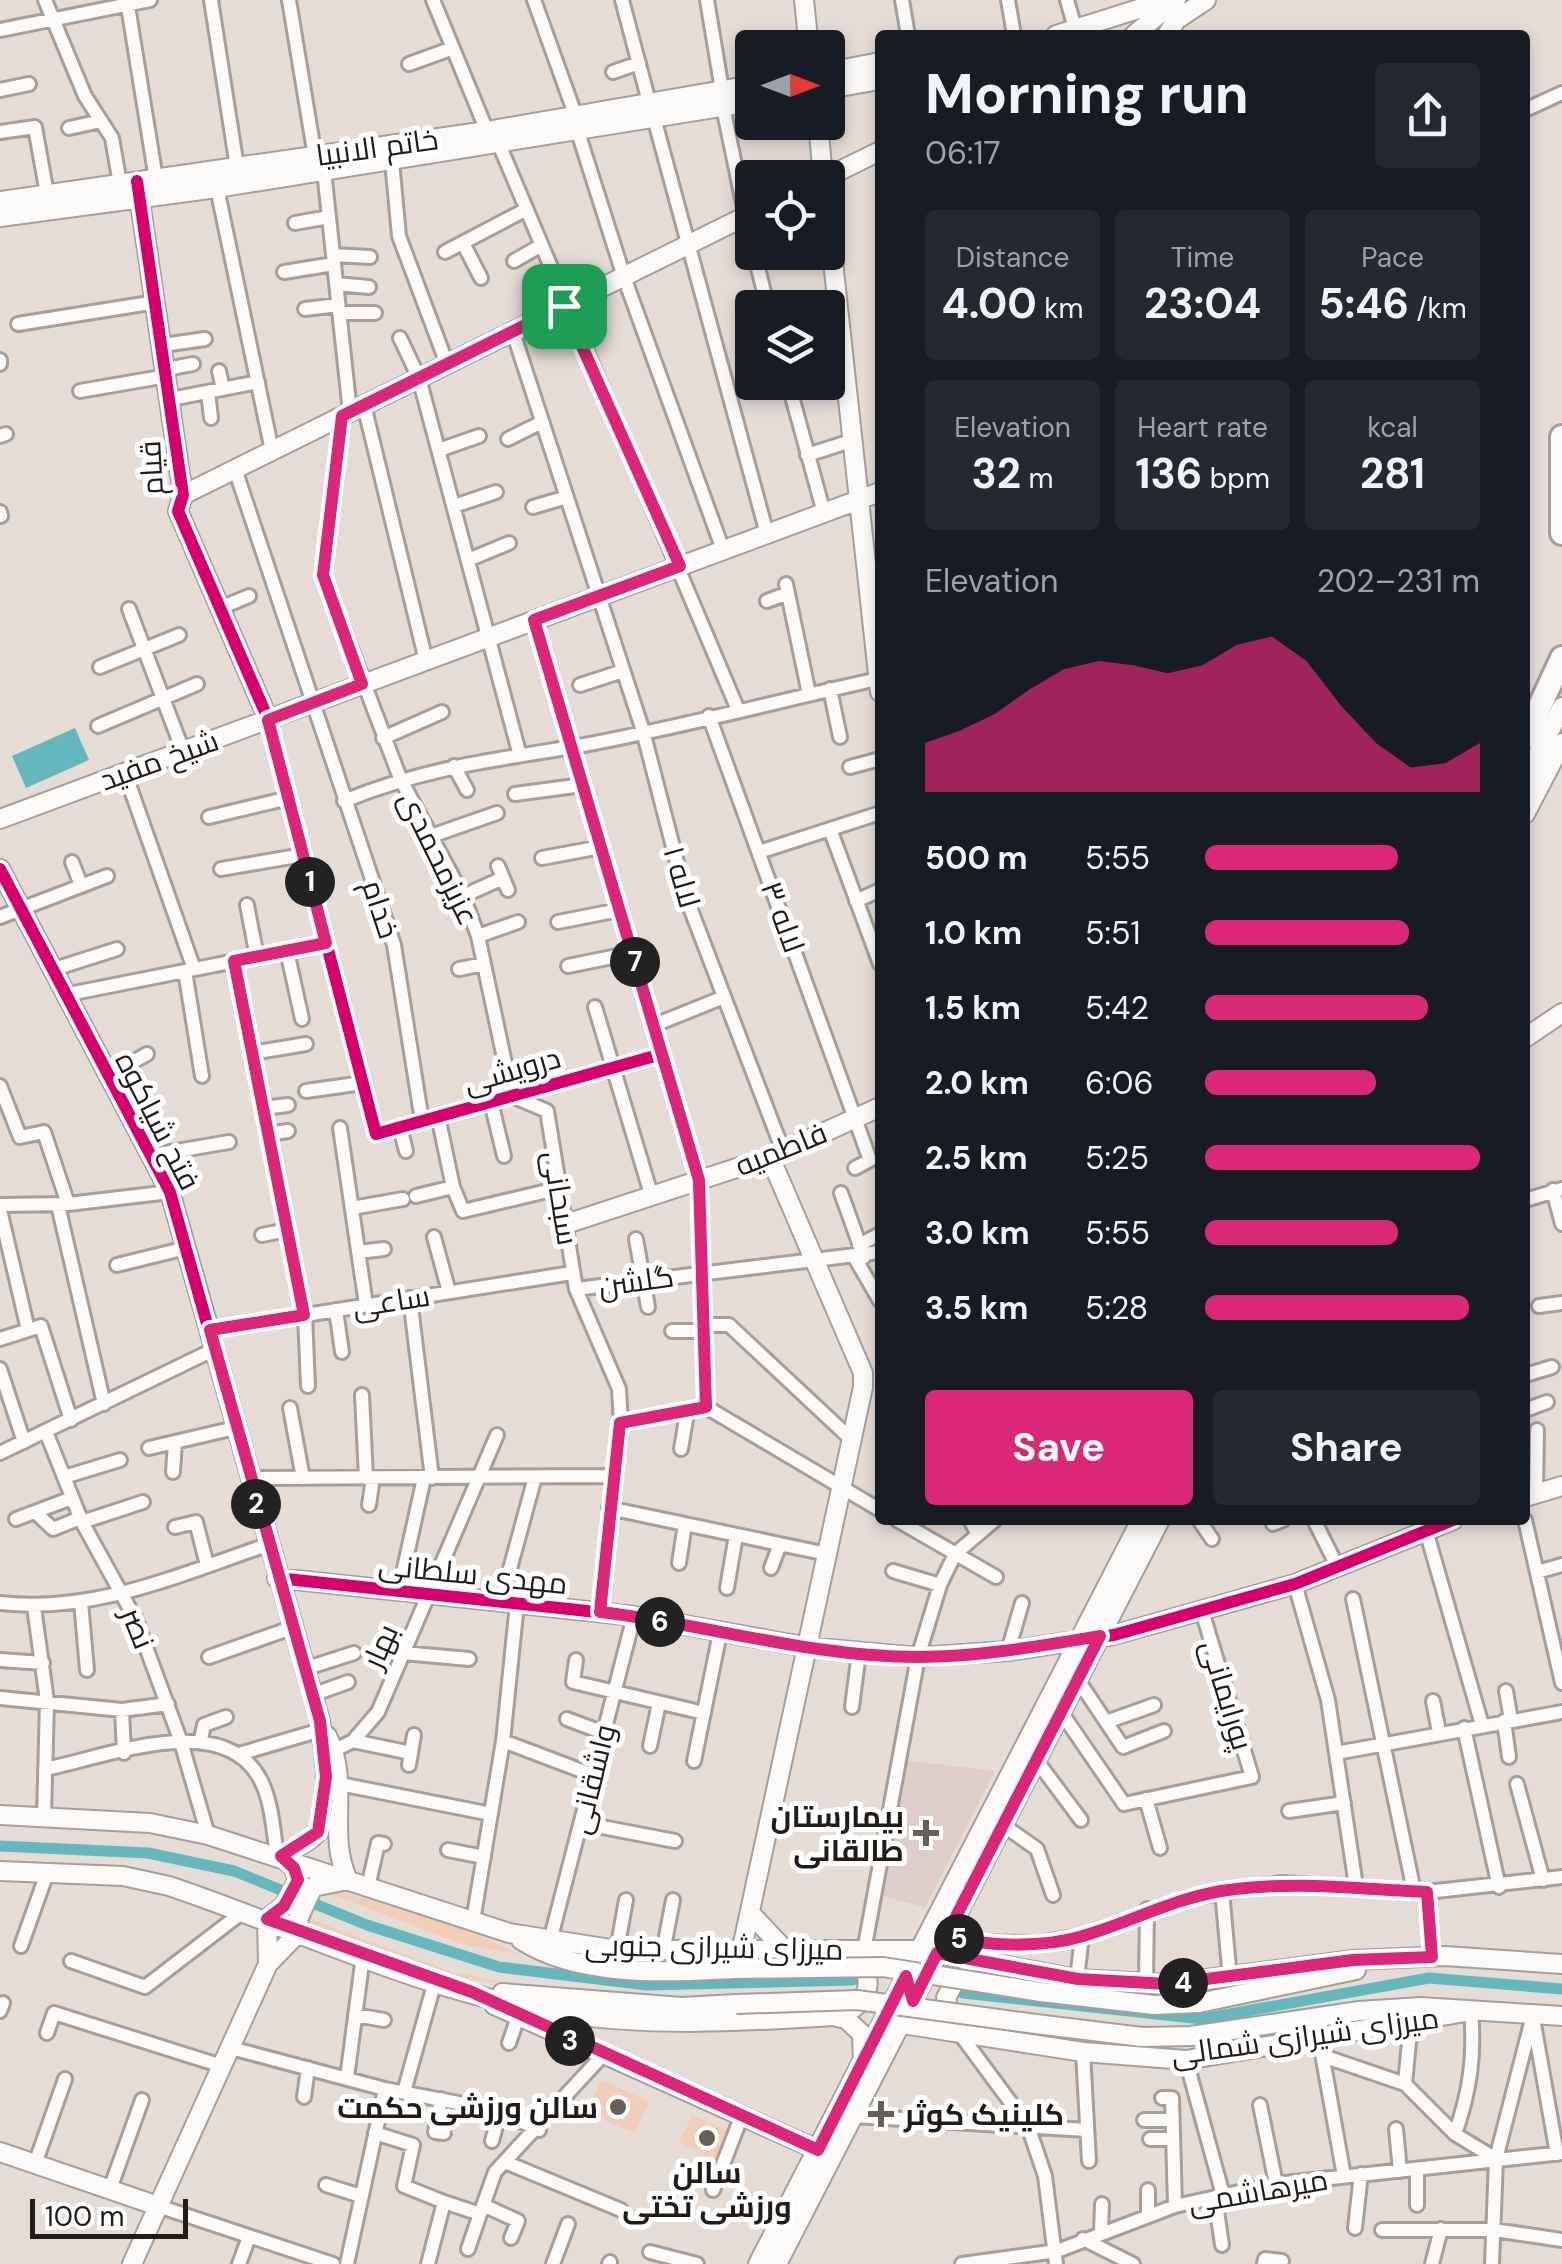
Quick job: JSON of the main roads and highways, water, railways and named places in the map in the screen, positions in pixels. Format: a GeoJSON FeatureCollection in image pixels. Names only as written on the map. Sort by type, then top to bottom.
{"type":"FeatureCollection","features":[{"type":"Feature","properties":{"kind":"highway"},"geometry":{"type":"LineString","coordinates":[[1562,436],[1562,533]]}},
{"type":"Feature","properties":{"kind":"highway"},"geometry":{"type":"LineString","coordinates":[[1530,727],[1562,658]]}},
{"type":"Feature","properties":{"kind":"water"},"geometry":{"type":"Polygon","coordinates":[[[75,728],[89,760],[26,788],[12,756],[75,728]]]}},
{"type":"Feature","properties":{"kind":"waterway"},"geometry":{"type":"LineString","coordinates":[[0,1846],[148,1853],[234,1871],[367,1925],[499,1967],[647,1985],[853,1980]]}},
{"type":"Feature","properties":{"kind":"waterway"},"geometry":{"type":"LineString","coordinates":[[963,1993],[1202,2019],[1429,1978],[1562,1989]]}},
{"type":"Feature","properties":{"kind":"place","name":"بیمارستان طالقانی"},"geometry":{"type":"Point","coordinates":[926,1833]}},
{"type":"Feature","properties":{"kind":"place","name":"سالن ورزشی حکمت"},"geometry":{"type":"Point","coordinates":[618,2107]}},
{"type":"Feature","properties":{"kind":"place","name":"کلینیک کوثر"},"geometry":{"type":"Point","coordinates":[881,2114]}},
{"type":"Feature","properties":{"kind":"place","name":"سالن ورزشی تختی"},"geometry":{"type":"Point","coordinates":[707,2138]}}]}
